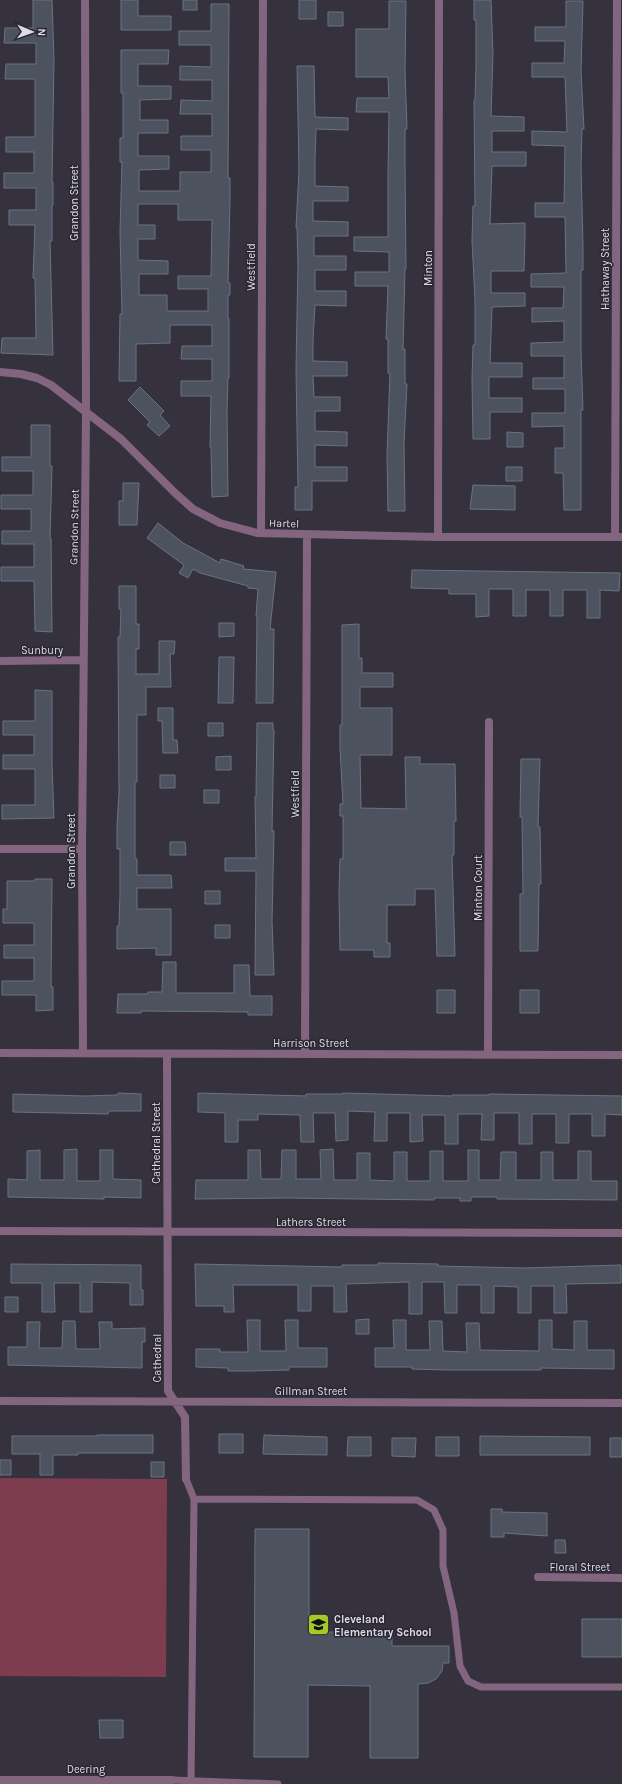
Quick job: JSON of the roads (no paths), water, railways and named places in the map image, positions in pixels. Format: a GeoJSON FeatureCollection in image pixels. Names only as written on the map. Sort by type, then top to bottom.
{"type":"FeatureCollection","features":[{"type":"Feature","properties":{"kind":"street","name":"Grandon Street"},"geometry":{"type":"LineString","coordinates":[[83,1053],[82,849],[86,412],[85,0]]}},
{"type":"Feature","properties":{"kind":"street","name":"Westfield"},"geometry":{"type":"LineString","coordinates":[[261,534],[263,0]]}},
{"type":"Feature","properties":{"kind":"street","name":"Minton"},"geometry":{"type":"LineString","coordinates":[[438,537],[439,0]]}},
{"type":"Feature","properties":{"kind":"street","name":"Hathaway Street"},"geometry":{"type":"LineString","coordinates":[[617,0],[619,537]]}},
{"type":"Feature","properties":{"kind":"street","name":"Hartel"},"geometry":{"type":"LineString","coordinates":[[0,372],[21,374],[42,380],[51,385],[121,439],[175,493],[193,508],[220,523],[261,534],[438,537],[619,537]]}},
{"type":"Feature","properties":{"kind":"street","name":"Westfield"},"geometry":{"type":"LineString","coordinates":[[305,1054],[306,535]]}},
{"type":"Feature","properties":{"kind":"street","name":"Sunbury"},"geometry":{"type":"LineString","coordinates":[[0,660],[84,660]]}},
{"type":"Feature","properties":{"kind":"street","name":"Minton Court"},"geometry":{"type":"LineString","coordinates":[[488,1055],[489,722]]}},
{"type":"Feature","properties":{"kind":"street"},"geometry":{"type":"LineString","coordinates":[[0,850],[82,849]]}},
{"type":"Feature","properties":{"kind":"street","name":"Harrison Street"},"geometry":{"type":"LineString","coordinates":[[0,1053],[622,1055]]}},
{"type":"Feature","properties":{"kind":"street","name":"Cathedral Street"},"geometry":{"type":"LineString","coordinates":[[166,1054],[167,1232]]}},
{"type":"Feature","properties":{"kind":"street","name":"Lathers Street"},"geometry":{"type":"LineString","coordinates":[[0,1231],[622,1233]]}},
{"type":"Feature","properties":{"kind":"street","name":"Cathedral"},"geometry":{"type":"LineString","coordinates":[[167,1232],[168,1390],[185,1417],[186,1479]]}},
{"type":"Feature","properties":{"kind":"street","name":"Gillman Street"},"geometry":{"type":"LineString","coordinates":[[0,1401],[622,1403]]}},
{"type":"Feature","properties":{"kind":"street","name":"Floral Street"},"geometry":{"type":"LineString","coordinates":[[538,1577],[622,1578]]}},
{"type":"Feature","properties":{"kind":"street","name":"Deering"},"geometry":{"type":"LineString","coordinates":[[0,1780],[172,1780]]}},
{"type":"Feature","properties":{"kind":"lane"},"geometry":{"type":"LineString","coordinates":[[186,1479],[194,1499],[191,1782]]}},
{"type":"Feature","properties":{"kind":"lane"},"geometry":{"type":"LineString","coordinates":[[194,1499],[417,1500],[434,1510],[443,1530],[444,1566],[454,1613],[460,1666],[468,1681],[481,1687],[622,1687]]}},
{"type":"Feature","properties":{"kind":"lane"},"geometry":{"type":"LineString","coordinates":[[172,1780],[191,1782],[278,1784]]}},
{"type":"Feature","properties":{"kind":"place","name":"Cleveland Elementary School"},"geometry":{"type":"Point","coordinates":[318,1625]}}]}
